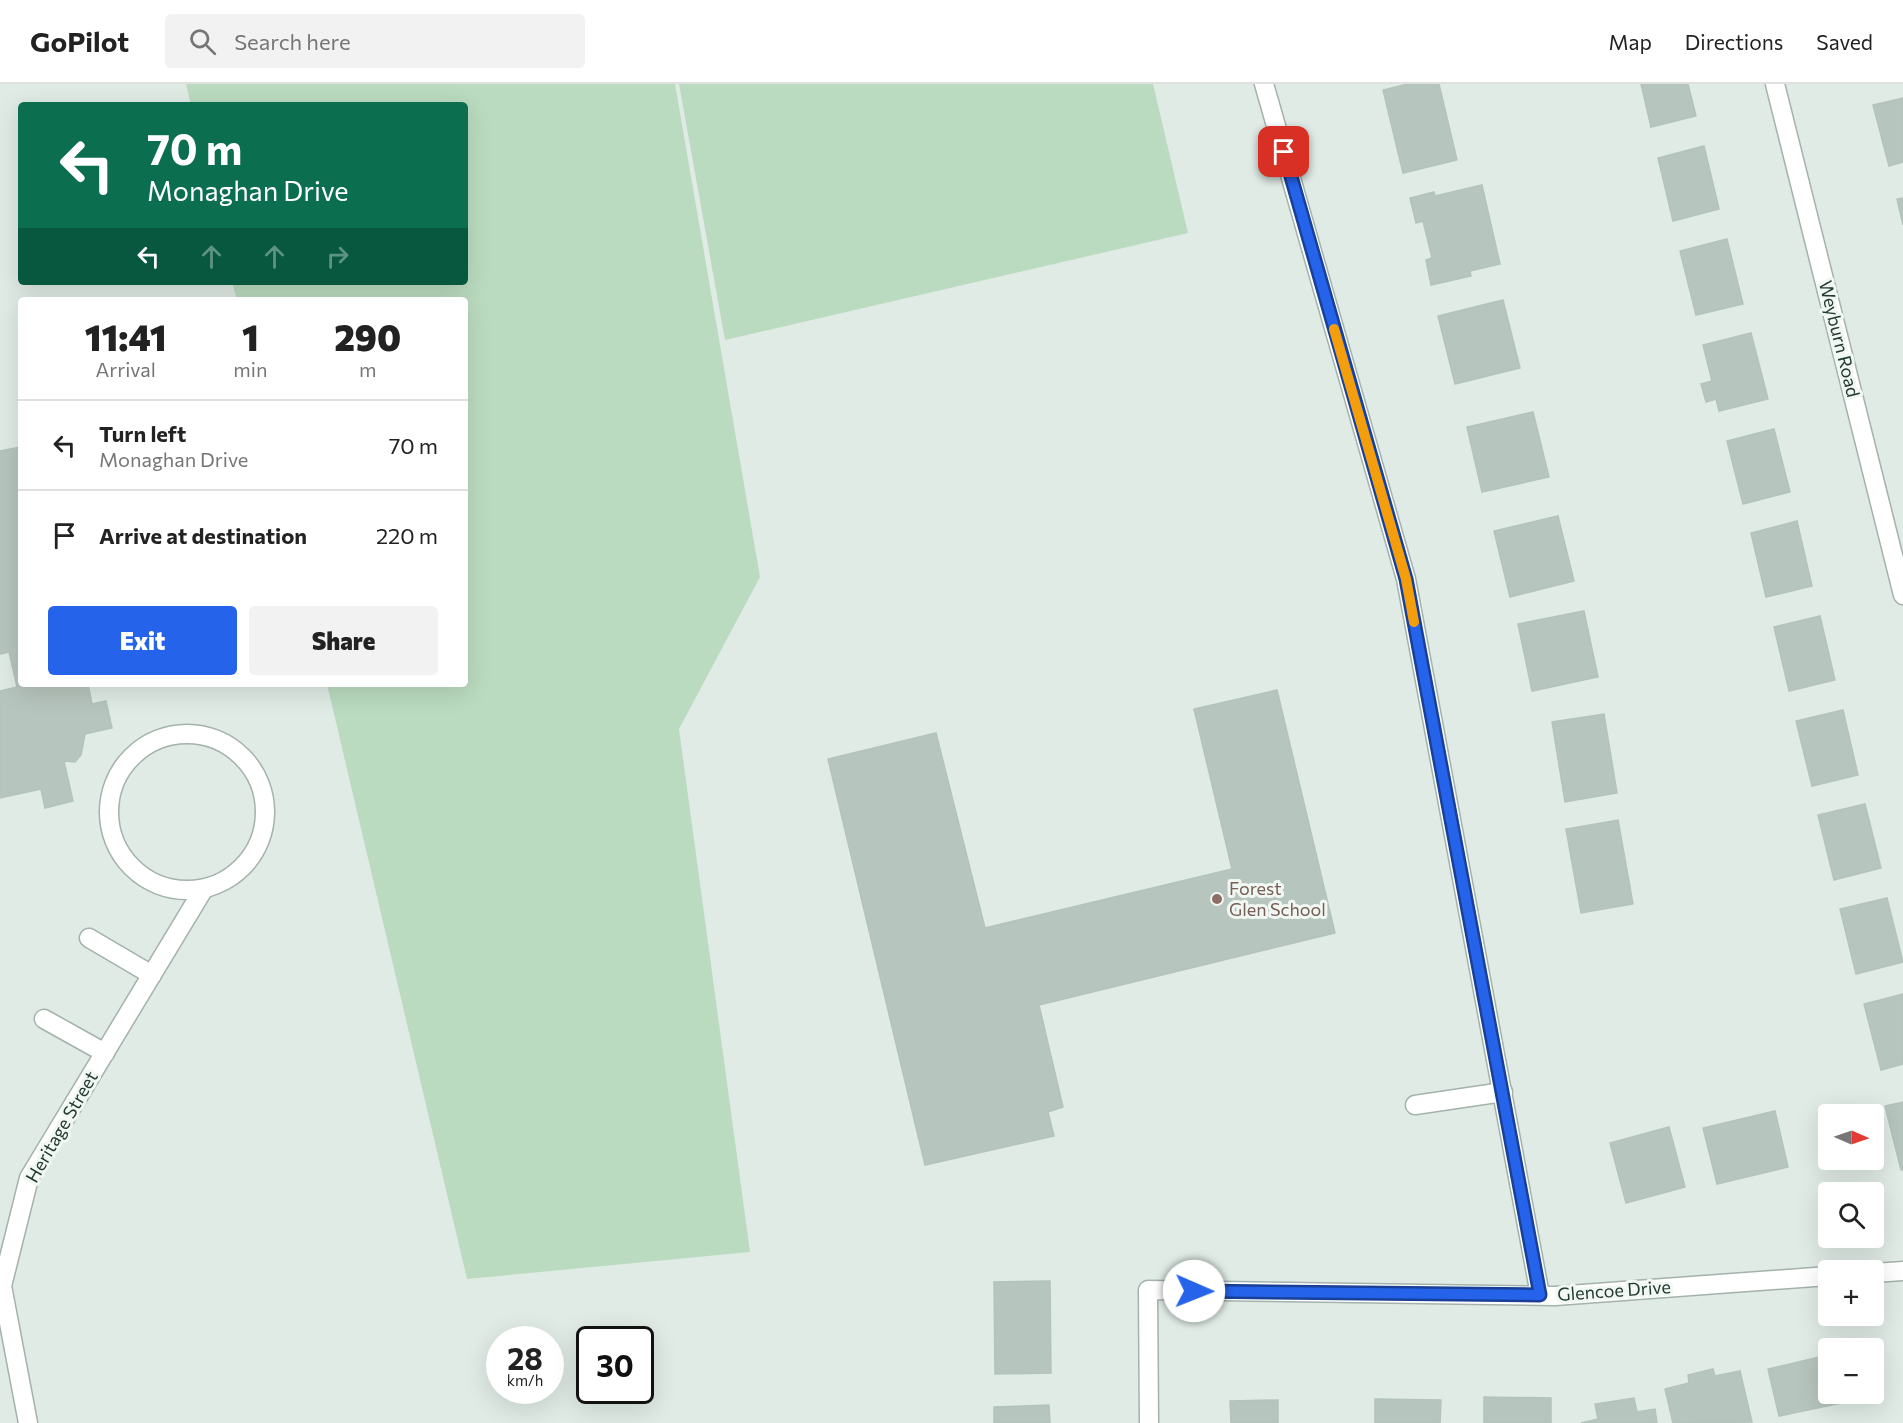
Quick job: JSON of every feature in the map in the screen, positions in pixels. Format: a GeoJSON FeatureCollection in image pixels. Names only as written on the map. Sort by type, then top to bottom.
{"type":"FeatureCollection","features":[{"type":"Feature","properties":{"kind":"street"},"geometry":{"type":"LineString","coordinates":[[1264,84],[1406,579],[1540,1295]]}},
{"type":"Feature","properties":{"kind":"street","name":"Weyburn Road"},"geometry":{"type":"LineString","coordinates":[[1775,84],[1903,595]]}},
{"type":"Feature","properties":{"kind":"street"},"geometry":{"type":"LineString","coordinates":[[190,733],[216,739],[239,754],[256,775],[264,798],[265,823],[259,846],[245,866],[225,881],[203,890],[179,891],[155,885],[132,870],[117,848],[109,822],[110,795],[120,770],[139,749],[163,737],[190,733]]}},
{"type":"Feature","properties":{"kind":"street","name":"Heritage Street"},"geometry":{"type":"LineString","coordinates":[[28,1423],[2,1286],[29,1178],[203,890]]}},
{"type":"Feature","properties":{"kind":"street"},"geometry":{"type":"LineString","coordinates":[[89,938],[152,975]]}},
{"type":"Feature","properties":{"kind":"street"},"geometry":{"type":"LineString","coordinates":[[44,1019],[105,1053]]}},
{"type":"Feature","properties":{"kind":"street"},"geometry":{"type":"LineString","coordinates":[[1415,1105],[1503,1092]]}},
{"type":"Feature","properties":{"kind":"street"},"geometry":{"type":"LineString","coordinates":[[1884,1272],[1903,1271]]}},
{"type":"Feature","properties":{"kind":"street","name":"Glencoe Drive"},"geometry":{"type":"LineString","coordinates":[[1149,1423],[1148,1290],[1540,1295],[1818,1277]]}},
{"type":"Feature","properties":{"kind":"green space"},"geometry":{"type":"Polygon","coordinates":[[[186,84],[675,84],[760,577],[679,729],[750,1252],[467,1279],[328,687],[468,687],[468,297],[236,297],[233,285],[468,285],[468,102],[190,102],[186,84]]]}},
{"type":"Feature","properties":{"kind":"green space"},"geometry":{"type":"Polygon","coordinates":[[[679,84],[1153,84],[1188,233],[725,340],[679,84]]]}},
{"type":"Feature","properties":{"kind":"building"},"geometry":{"type":"Polygon","coordinates":[[[1408,84],[1439,84],[1457,160],[1403,173],[1383,90],[1408,84]]]}},
{"type":"Feature","properties":{"kind":"building"},"geometry":{"type":"Polygon","coordinates":[[[1641,84],[1688,84],[1696,116],[1651,127],[1641,84]]]}},
{"type":"Feature","properties":{"kind":"building"},"geometry":{"type":"Polygon","coordinates":[[[1903,98],[1903,162],[1889,166],[1873,105],[1903,98]]]}},
{"type":"Feature","properties":{"kind":"building"},"geometry":{"type":"Polygon","coordinates":[[[1704,146],[1719,209],[1673,221],[1658,158],[1704,146]]]}},
{"type":"Feature","properties":{"kind":"building"},"geometry":{"type":"Polygon","coordinates":[[[1482,185],[1500,264],[1470,271],[1471,276],[1431,285],[1426,260],[1432,258],[1423,221],[1416,223],[1410,198],[1434,192],[1435,196],[1482,185]]]}},
{"type":"Feature","properties":{"kind":"building"},"geometry":{"type":"Polygon","coordinates":[[[1903,198],[1903,225],[1897,199],[1903,198]]]}},
{"type":"Feature","properties":{"kind":"building"},"geometry":{"type":"Polygon","coordinates":[[[1727,239],[1743,304],[1696,315],[1680,251],[1727,239]]]}},
{"type":"Feature","properties":{"kind":"building"},"geometry":{"type":"Polygon","coordinates":[[[1503,300],[1520,368],[1455,384],[1438,316],[1503,300]]]}},
{"type":"Feature","properties":{"kind":"building"},"geometry":{"type":"Polygon","coordinates":[[[1751,333],[1768,399],[1719,411],[1716,399],[1706,402],[1701,384],[1712,381],[1703,345],[1751,333]]]}},
{"type":"Feature","properties":{"kind":"building"},"geometry":{"type":"Polygon","coordinates":[[[1533,412],[1549,477],[1482,492],[1467,427],[1533,412]]]}},
{"type":"Feature","properties":{"kind":"building"},"geometry":{"type":"Polygon","coordinates":[[[1774,429],[1790,492],[1743,504],[1727,441],[1774,429]]]}},
{"type":"Feature","properties":{"kind":"building"},"geometry":{"type":"Polygon","coordinates":[[[18,448],[18,687],[89,687],[92,704],[106,701],[112,728],[85,734],[81,755],[75,762],[64,761],[73,801],[45,808],[41,789],[0,798],[0,691],[17,687],[9,652],[0,654],[0,451],[18,448]]]}},
{"type":"Feature","properties":{"kind":"building"},"geometry":{"type":"Polygon","coordinates":[[[1558,516],[1574,581],[1510,597],[1494,531],[1558,516]]]}},
{"type":"Feature","properties":{"kind":"building"},"geometry":{"type":"Polygon","coordinates":[[[1797,521],[1812,586],[1766,597],[1751,533],[1797,521]]]}},
{"type":"Feature","properties":{"kind":"building"},"geometry":{"type":"Polygon","coordinates":[[[1584,611],[1598,677],[1532,691],[1518,624],[1584,611]]]}},
{"type":"Feature","properties":{"kind":"building"},"geometry":{"type":"Polygon","coordinates":[[[1820,616],[1835,680],[1789,691],[1774,627],[1820,616]]]}},
{"type":"Feature","properties":{"kind":"building","name":"Forest Glen School"},"geometry":{"type":"Polygon","coordinates":[[[1277,690],[1335,933],[1039,1005],[1063,1107],[1048,1112],[1054,1136],[925,1165],[828,759],[936,733],[985,928],[1232,869],[1194,709],[1277,690]]]}},
{"type":"Feature","properties":{"kind":"building"},"geometry":{"type":"Polygon","coordinates":[[[1843,710],[1858,775],[1812,786],[1796,721],[1843,710]]]}},
{"type":"Feature","properties":{"kind":"building"},"geometry":{"type":"Polygon","coordinates":[[[1604,714],[1617,793],[1565,802],[1552,722],[1604,714]]]}},
{"type":"Feature","properties":{"kind":"building"},"geometry":{"type":"Polygon","coordinates":[[[1865,804],[1881,868],[1834,880],[1818,815],[1865,804]]]}},
{"type":"Feature","properties":{"kind":"building"},"geometry":{"type":"Polygon","coordinates":[[[1618,820],[1633,904],[1581,913],[1566,829],[1618,820]]]}},
{"type":"Feature","properties":{"kind":"building"},"geometry":{"type":"Polygon","coordinates":[[[1887,898],[1903,962],[1856,974],[1840,909],[1887,898]]]}},
{"type":"Feature","properties":{"kind":"building"},"geometry":{"type":"Polygon","coordinates":[[[1903,994],[1903,1064],[1881,1070],[1864,1004],[1903,994]]]}},
{"type":"Feature","properties":{"kind":"building"},"geometry":{"type":"Polygon","coordinates":[[[1903,1102],[1903,1170],[1901,1170],[1885,1106],[1903,1102]]]}},
{"type":"Feature","properties":{"kind":"building"},"geometry":{"type":"Polygon","coordinates":[[[1775,1111],[1788,1167],[1717,1184],[1703,1128],[1775,1111]]]}},
{"type":"Feature","properties":{"kind":"building"},"geometry":{"type":"Polygon","coordinates":[[[1669,1127],[1685,1187],[1626,1203],[1610,1143],[1669,1127]]]}},
{"type":"Feature","properties":{"kind":"building"},"geometry":{"type":"Polygon","coordinates":[[[1050,1281],[1051,1373],[995,1374],[994,1282],[1050,1281]]]}},
{"type":"Feature","properties":{"kind":"building"},"geometry":{"type":"Polygon","coordinates":[[[1818,1357],[1818,1404],[1837,1404],[1779,1416],[1768,1369],[1818,1357]]]}},
{"type":"Feature","properties":{"kind":"building"},"geometry":{"type":"Polygon","coordinates":[[[1713,1369],[1715,1376],[1740,1371],[1752,1422],[1673,1423],[1665,1389],[1689,1383],[1688,1375],[1713,1369]]]}},
{"type":"Feature","properties":{"kind":"building"},"geometry":{"type":"Polygon","coordinates":[[[1484,1397],[1551,1398],[1551,1423],[1484,1423],[1484,1397]]]}},
{"type":"Feature","properties":{"kind":"building"},"geometry":{"type":"Polygon","coordinates":[[[1634,1398],[1637,1412],[1655,1409],[1657,1423],[1581,1423],[1598,1419],[1595,1404],[1634,1398]]]}},
{"type":"Feature","properties":{"kind":"building"},"geometry":{"type":"Polygon","coordinates":[[[1375,1399],[1441,1400],[1440,1423],[1375,1423],[1375,1399]]]}},
{"type":"Feature","properties":{"kind":"building"},"geometry":{"type":"Polygon","coordinates":[[[1278,1400],[1278,1423],[1231,1423],[1230,1401],[1278,1400]]]}},
{"type":"Feature","properties":{"kind":"building"},"geometry":{"type":"Polygon","coordinates":[[[1049,1405],[1050,1423],[994,1423],[994,1407],[1049,1405]]]}},
{"type":"Feature","properties":{"kind":"slow traffic"},"geometry":{"type":"LineString","coordinates":[[1334,329],[1406,579],[1414,622]]}},
{"type":"Feature","properties":{"kind":"place","name":"Forest Glen School"},"geometry":{"type":"Point","coordinates":[1217,899]}},
{"type":"Feature","properties":{"kind":"route"},"geometry":{"type":"LineString","coordinates":[[1194,1291],[1540,1295],[1406,579],[1284,152]]}}]}
